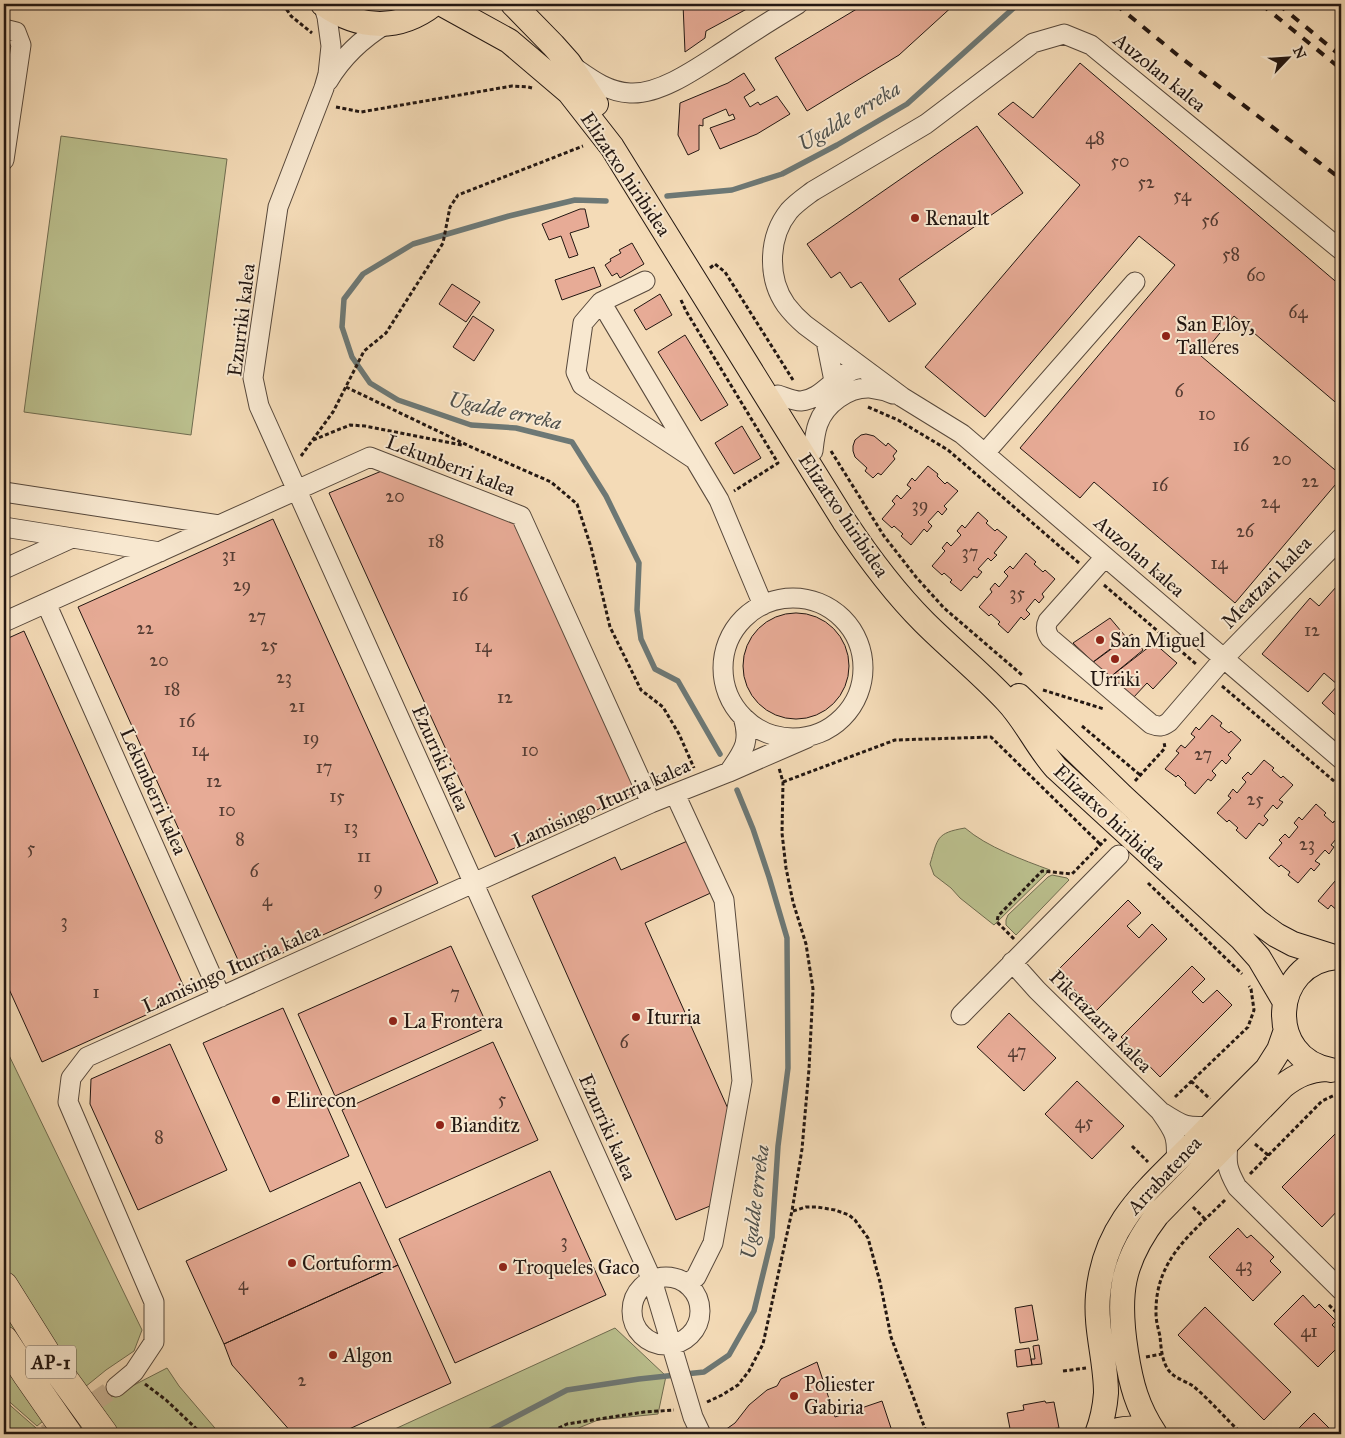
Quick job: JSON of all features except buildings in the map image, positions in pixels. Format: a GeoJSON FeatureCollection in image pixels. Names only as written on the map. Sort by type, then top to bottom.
{"type":"FeatureCollection","features":[{"type":"Feature","properties":{"kind":"highway","name":"AP-1"},"geometry":{"type":"LineString","coordinates":[[4,1286],[51,1360],[104,1434]]}},
{"type":"Feature","properties":{"kind":"highway","name":"AP-1"},"geometry":{"type":"LineString","coordinates":[[4,1340],[26,1375],[68,1434]]}},
{"type":"Feature","properties":{"kind":"main road"},"geometry":{"type":"LineString","coordinates":[[323,4],[352,20],[386,24],[414,16],[434,4]]}},
{"type":"Feature","properties":{"kind":"main road","name":"Elizatxo hiribidea"},"geometry":{"type":"LineString","coordinates":[[442,4],[509,41],[569,92],[612,147],[844,521],[891,586],[925,623],[1016,710],[1041,749],[1056,768],[1242,940],[1259,958],[1285,1002]]}},
{"type":"Feature","properties":{"kind":"main road","name":"Elizatxo hiribidea"},"geometry":{"type":"LineString","coordinates":[[513,4],[568,63],[620,142],[693,277],[786,388],[821,449],[870,542],[909,592],[1122,796],[1258,922],[1293,944],[1338,957]]}},
{"type":"Feature","properties":{"kind":"main road"},"geometry":{"type":"LineString","coordinates":[[1334,1070],[1315,1065],[1305,1059],[1290,1041],[1283,1016],[1289,988],[1297,976],[1320,960],[1338,957]]}},
{"type":"Feature","properties":{"kind":"main road","name":"Arrabatenea"},"geometry":{"type":"LineString","coordinates":[[1098,1434],[1106,1394],[1098,1328],[1099,1287],[1104,1262],[1117,1230],[1137,1201],[1270,1064],[1279,1050],[1286,1030]]}},
{"type":"Feature","properties":{"kind":"main road","name":"Arrabatenea"},"geometry":{"type":"LineString","coordinates":[[1153,1434],[1132,1388],[1121,1323],[1123,1285],[1131,1258],[1144,1231],[1156,1215],[1293,1078],[1309,1071],[1334,1070]]}},
{"type":"Feature","properties":{"kind":"main road","name":"Arrabatenea"},"geometry":{"type":"LineString","coordinates":[[1107,1434],[1122,1429],[1133,1429],[1153,1434]]}},
{"type":"Feature","properties":{"kind":"street"},"geometry":{"type":"LineString","coordinates":[[321,95],[329,67],[331,46],[323,4]]}},
{"type":"Feature","properties":{"kind":"street"},"geometry":{"type":"LineString","coordinates":[[568,63],[590,79],[611,90],[631,94],[654,90],[678,79],[798,4]]}},
{"type":"Feature","properties":{"kind":"street"},"geometry":{"type":"LineString","coordinates":[[321,95],[341,62],[351,51],[366,37],[386,24]]}},
{"type":"Feature","properties":{"kind":"street"},"geometry":{"type":"LineString","coordinates":[[4,29],[16,32],[21,45],[4,160]]}},
{"type":"Feature","properties":{"kind":"street","name":"Auzolan kalea"},"geometry":{"type":"LineString","coordinates":[[1341,250],[1091,45],[1064,34],[1033,43],[926,124],[813,191],[790,210],[780,225],[776,237],[772,264],[779,292],[794,316],[902,397],[962,434],[1341,759]]}},
{"type":"Feature","properties":{"kind":"street","name":"Ezurriki kalea"},"geometry":{"type":"LineString","coordinates":[[321,95],[278,207],[254,378],[259,406],[652,1280],[690,1408],[701,1434]]}},
{"type":"Feature","properties":{"kind":"street"},"geometry":{"type":"LineString","coordinates":[[645,281],[601,302],[583,323],[576,372],[582,385],[694,460]]}},
{"type":"Feature","properties":{"kind":"street"},"geometry":{"type":"LineString","coordinates":[[985,453],[1135,282]]}},
{"type":"Feature","properties":{"kind":"street"},"geometry":{"type":"LineString","coordinates":[[601,302],[719,500],[763,605]]}},
{"type":"Feature","properties":{"kind":"street"},"geometry":{"type":"LineString","coordinates":[[826,341],[843,389]]}},
{"type":"Feature","properties":{"kind":"street"},"geometry":{"type":"LineString","coordinates":[[786,388],[799,401],[812,399],[862,385],[866,380],[863,368]]}},
{"type":"Feature","properties":{"kind":"street","name":"Auzolan kalea"},"geometry":{"type":"LineString","coordinates":[[843,389],[869,388],[902,397]]}},
{"type":"Feature","properties":{"kind":"street"},"geometry":{"type":"LineString","coordinates":[[821,449],[817,426],[821,416],[843,389]]}},
{"type":"Feature","properties":{"kind":"street","name":"Lekunberri kalea"},"geometry":{"type":"LineString","coordinates":[[4,622],[370,457],[521,516],[651,803]]}},
{"type":"Feature","properties":{"kind":"street"},"geometry":{"type":"LineString","coordinates":[[4,492],[219,525]]}},
{"type":"Feature","properties":{"kind":"street"},"geometry":{"type":"LineString","coordinates":[[4,527],[160,552]]}},
{"type":"Feature","properties":{"kind":"street"},"geometry":{"type":"LineString","coordinates":[[4,569],[72,538]]}},
{"type":"Feature","properties":{"kind":"street","name":"Meatzari kalea"},"geometry":{"type":"LineString","coordinates":[[1105,556],[1048,621],[1046,625],[1048,634],[1050,638],[1151,724],[1158,727],[1169,722],[1209,674],[1341,538]]}},
{"type":"Feature","properties":{"kind":"street"},"geometry":{"type":"LineString","coordinates":[[778,598],[811,599],[833,609],[854,632],[862,655],[864,670],[859,694],[846,715],[819,734],[807,738],[766,733],[746,720],[730,700],[724,682],[723,658],[731,634],[756,608],[763,605],[778,598]]}},
{"type":"Feature","properties":{"kind":"street","name":"Lekunberri kalea"},"geometry":{"type":"LineString","coordinates":[[46,603],[221,997]]}},
{"type":"Feature","properties":{"kind":"street"},"geometry":{"type":"LineString","coordinates":[[729,772],[742,752],[747,739],[743,717]]}},
{"type":"Feature","properties":{"kind":"street","name":"Lamisingo Iturria kalea"},"geometry":{"type":"LineString","coordinates":[[116,1386],[134,1372],[154,1342],[154,1302],[68,1102],[71,1078],[87,1057],[651,803],[807,738]]}},
{"type":"Feature","properties":{"kind":"street"},"geometry":{"type":"LineString","coordinates":[[675,794],[724,900],[742,1081],[713,1244],[696,1277],[687,1284]]}},
{"type":"Feature","properties":{"kind":"street"},"geometry":{"type":"LineString","coordinates":[[961,1015],[1119,855]]}},
{"type":"Feature","properties":{"kind":"street","name":"Piketazarra kalea"},"geometry":{"type":"LineString","coordinates":[[1018,956],[1037,990],[1160,1111],[1174,1130],[1177,1144],[1176,1161]]}},
{"type":"Feature","properties":{"kind":"street","name":"Piketazarra kalea"},"geometry":{"type":"LineString","coordinates":[[1160,1111],[1180,1124],[1194,1127],[1211,1126]]}},
{"type":"Feature","properties":{"kind":"street"},"geometry":{"type":"LineString","coordinates":[[1228,1143],[1226,1160],[1228,1172],[1237,1187],[1341,1290]]}},
{"type":"Feature","properties":{"kind":"street"},"geometry":{"type":"LineString","coordinates":[[663,1277],[670,1277],[687,1284],[695,1292],[700,1308],[699,1320],[692,1333],[685,1340],[671,1345],[662,1345],[650,1340],[638,1329],[634,1321],[632,1310],[636,1296],[652,1280],[663,1277]]}},
{"type":"Feature","properties":{"kind":"path"},"geometry":{"type":"LineString","coordinates":[[283,4],[291,16],[312,33],[313,39]]}},
{"type":"Feature","properties":{"kind":"path"},"geometry":{"type":"LineString","coordinates":[[321,95],[361,112],[512,86],[528,86],[535,89]]}},
{"type":"Feature","properties":{"kind":"path"},"geometry":{"type":"LineString","coordinates":[[285,465],[300,458],[333,412],[364,351],[386,333],[443,243],[450,207],[458,194],[583,146]]}},
{"type":"Feature","properties":{"kind":"path"},"geometry":{"type":"LineString","coordinates":[[719,500],[778,463],[686,311],[676,287],[715,264],[725,272],[785,369],[786,388]]}},
{"type":"Feature","properties":{"kind":"path"},"geometry":{"type":"LineString","coordinates":[[843,389],[855,401],[898,420],[948,450],[1341,788]]}},
{"type":"Feature","properties":{"kind":"path"},"geometry":{"type":"LineString","coordinates":[[313,440],[350,425],[365,426],[469,446]]}},
{"type":"Feature","properties":{"kind":"path"},"geometry":{"type":"LineString","coordinates":[[821,449],[916,577],[944,608],[1028,681]]}},
{"type":"Feature","properties":{"kind":"path"},"geometry":{"type":"LineString","coordinates":[[1043,693],[1035,687],[1106,710]]}},
{"type":"Feature","properties":{"kind":"path"},"geometry":{"type":"LineString","coordinates":[[1080,725],[1140,775]]}},
{"type":"Feature","properties":{"kind":"path"},"geometry":{"type":"LineString","coordinates":[[784,782],[895,740],[991,737],[1101,845]]}},
{"type":"Feature","properties":{"kind":"path"},"geometry":{"type":"LineString","coordinates":[[1158,743],[1165,748]]}},
{"type":"Feature","properties":{"kind":"path"},"geometry":{"type":"LineString","coordinates":[[722,1396],[738,1385],[749,1371],[763,1344],[792,1211],[802,1149],[809,1069],[813,989],[806,944],[786,868],[782,833],[784,782],[774,753]]}},
{"type":"Feature","properties":{"kind":"path"},"geometry":{"type":"LineString","coordinates":[[1134,782],[1157,757]]}},
{"type":"Feature","properties":{"kind":"path"},"geometry":{"type":"LineString","coordinates":[[1018,956],[997,922],[998,916],[1042,871],[1072,874],[1107,838]]}},
{"type":"Feature","properties":{"kind":"path"},"geometry":{"type":"LineString","coordinates":[[1146,882],[1242,972],[1251,989],[1254,1010],[1248,1027],[1174,1097]]}},
{"type":"Feature","properties":{"kind":"path"},"geometry":{"type":"LineString","coordinates":[[1242,1434],[1192,1386],[1170,1372],[1165,1364],[1156,1313],[1160,1282],[1178,1246],[1322,1101],[1341,1094]]}},
{"type":"Feature","properties":{"kind":"path"},"geometry":{"type":"LineString","coordinates":[[792,1211],[806,1207],[835,1210],[849,1215],[855,1220],[868,1238],[880,1282],[890,1337],[926,1434]]}},
{"type":"Feature","properties":{"kind":"path"},"geometry":{"type":"LineString","coordinates":[[134,1372],[146,1385],[166,1400],[202,1434]]}},
{"type":"Feature","properties":{"kind":"path"},"geometry":{"type":"LineString","coordinates":[[547,1434],[567,1424],[644,1412],[690,1408]]}},
{"type":"Feature","properties":{"kind":"green space"},"geometry":{"type":"Polygon","coordinates":[[[61,136],[227,159],[191,435],[24,412],[61,136]]]}},
{"type":"Feature","properties":{"kind":"green space"},"geometry":{"type":"Polygon","coordinates":[[[965,828],[994,847],[1050,870],[994,925],[934,875],[930,864],[940,838],[948,832],[965,828]]]}},
{"type":"Feature","properties":{"kind":"green space"},"geometry":{"type":"Polygon","coordinates":[[[1052,875],[1069,880],[1016,935],[1006,925],[1008,915],[1052,875]]]}},
{"type":"Feature","properties":{"kind":"green space"},"geometry":{"type":"Polygon","coordinates":[[[4,1045],[142,1330],[134,1351],[106,1370],[37,1426],[4,1397],[4,1045]]]}},
{"type":"Feature","properties":{"kind":"green space"},"geometry":{"type":"Polygon","coordinates":[[[615,1328],[666,1376],[658,1414],[598,1420],[564,1434],[384,1434],[615,1328]]]}},
{"type":"Feature","properties":{"kind":"green space"},"geometry":{"type":"Polygon","coordinates":[[[167,1368],[179,1386],[220,1434],[63,1434],[105,1400],[167,1368]]]}},
{"type":"Feature","properties":{"kind":"green space"},"geometry":{"type":"Polygon","coordinates":[[[4,1400],[36,1428],[32,1434],[4,1434],[4,1400]]]}},
{"type":"Feature","properties":{"kind":"waterway","name":"Ugalde erreka"},"geometry":{"type":"LineString","coordinates":[[667,196],[732,190],[782,174],[837,145],[907,104],[1018,4]]}},
{"type":"Feature","properties":{"kind":"waterway","name":"Ugalde erreka"},"geometry":{"type":"LineString","coordinates":[[606,201],[575,200],[509,216],[413,244],[363,274],[344,299],[342,327],[352,357],[370,383],[398,400],[471,425],[516,428],[572,442],[606,496],[639,563],[637,610],[641,639],[655,669],[678,681],[720,754]]}},
{"type":"Feature","properties":{"kind":"waterway","name":"Ugalde erreka"},"geometry":{"type":"LineString","coordinates":[[483,1434],[567,1390],[639,1379],[704,1372],[729,1355],[754,1311],[772,1237],[778,1146],[788,1068],[787,938],[753,829],[737,790]]}},
{"type":"Feature","properties":{"kind":"tunnel"},"geometry":{"type":"LineString","coordinates":[[46,1434],[116,1387]]}},
{"type":"Feature","properties":{"kind":"railway"},"geometry":{"type":"LineString","coordinates":[[1115,4],[1180,57],[1341,179]]}},
{"type":"Feature","properties":{"kind":"railway"},"geometry":{"type":"LineString","coordinates":[[1261,4],[1341,69]]}},
{"type":"Feature","properties":{"kind":"railway"},"geometry":{"type":"LineString","coordinates":[[1278,4],[1341,56]]}},
{"type":"Feature","properties":{"kind":"place","name":"Renault"},"geometry":{"type":"Point","coordinates":[915,218]}},
{"type":"Feature","properties":{"kind":"place","name":"San Eloy, Talleres"},"geometry":{"type":"Point","coordinates":[1166,336]}},
{"type":"Feature","properties":{"kind":"place","name":"San Miguel"},"geometry":{"type":"Point","coordinates":[1100,640]}},
{"type":"Feature","properties":{"kind":"place","name":"Urriki"},"geometry":{"type":"Point","coordinates":[1115,659]}},
{"type":"Feature","properties":{"kind":"place","name":"Iturria"},"geometry":{"type":"Point","coordinates":[636,1017]}},
{"type":"Feature","properties":{"kind":"place","name":"La Frontera"},"geometry":{"type":"Point","coordinates":[393,1021]}},
{"type":"Feature","properties":{"kind":"place","name":"Elirecon"},"geometry":{"type":"Point","coordinates":[276,1100]}},
{"type":"Feature","properties":{"kind":"place","name":"Bianditz"},"geometry":{"type":"Point","coordinates":[440,1125]}},
{"type":"Feature","properties":{"kind":"place","name":"Cortuform"},"geometry":{"type":"Point","coordinates":[292,1263]}},
{"type":"Feature","properties":{"kind":"place","name":"Troqueles Gaco"},"geometry":{"type":"Point","coordinates":[503,1267]}},
{"type":"Feature","properties":{"kind":"place","name":"Algon"},"geometry":{"type":"Point","coordinates":[333,1355]}},
{"type":"Feature","properties":{"kind":"place","name":"Poliester Gabiria"},"geometry":{"type":"Point","coordinates":[794,1396]}}]}
